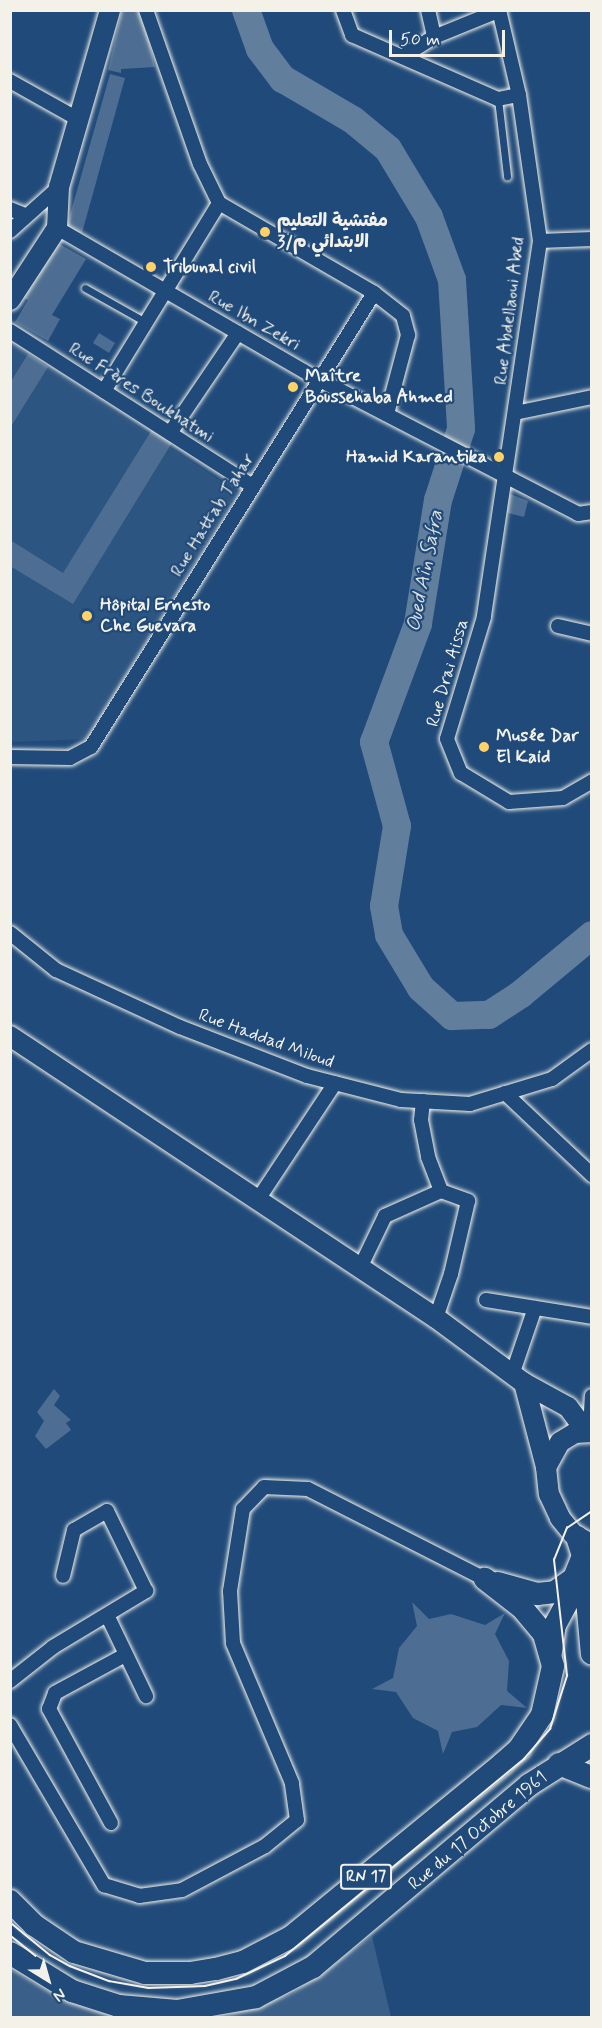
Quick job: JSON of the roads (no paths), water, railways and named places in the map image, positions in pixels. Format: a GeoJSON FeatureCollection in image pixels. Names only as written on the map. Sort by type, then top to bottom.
{"type":"FeatureCollection","features":[{"type":"Feature","properties":{"kind":"main road"},"geometry":{"type":"LineString","coordinates":[[10,300],[57,228],[59,187],[108,11]]}},
{"type":"Feature","properties":{"kind":"main road"},"geometry":{"type":"LineString","coordinates":[[10,1036],[436,1318],[518,1379],[568,1407],[589,1431],[560,1442],[546,1467]]}},
{"type":"Feature","properties":{"kind":"main road"},"geometry":{"type":"LineString","coordinates":[[518,1379],[546,1467],[553,1503],[583,1553],[591,1654]]}},
{"type":"Feature","properties":{"kind":"main road"},"geometry":{"type":"LineString","coordinates":[[485,1579],[546,1595],[574,1578],[583,1553]]}},
{"type":"Feature","properties":{"kind":"main road"},"geometry":{"type":"LineString","coordinates":[[551,1652],[555,1625],[583,1553]]}},
{"type":"Feature","properties":{"kind":"main road","name":"Rue du 17 Octobre 1961"},"geometry":{"type":"LineString","coordinates":[[10,1901],[34,1925],[74,1952],[145,1973],[190,1974],[243,1962],[267,1952],[314,1919],[519,1749],[532,1731],[548,1697],[552,1681],[551,1652],[534,1621],[485,1579]]}},
{"type":"Feature","properties":{"kind":"main road","name":"Rue du 17 Octobre 1961"},"geometry":{"type":"LineString","coordinates":[[10,1953],[72,1991],[119,2006],[177,2011],[256,1997],[286,1984],[337,1949],[529,1785],[591,1745]]}},
{"type":"Feature","properties":{"kind":"main road"},"geometry":{"type":"LineString","coordinates":[[559,1764],[591,1777]]}},
{"type":"Feature","properties":{"kind":"street"},"geometry":{"type":"LineString","coordinates":[[146,10],[200,164],[219,203],[374,293],[408,323],[408,335],[387,414]]}},
{"type":"Feature","properties":{"kind":"street"},"geometry":{"type":"LineString","coordinates":[[343,10],[352,35],[405,55],[498,99],[519,95]]}},
{"type":"Feature","properties":{"kind":"street"},"geometry":{"type":"LineString","coordinates":[[428,10],[434,37]]}},
{"type":"Feature","properties":{"kind":"street"},"geometry":{"type":"LineString","coordinates":[[405,55],[434,37],[499,11]]}},
{"type":"Feature","properties":{"kind":"street","name":"Rue Abdellaoui Abed"},"geometry":{"type":"LineString","coordinates":[[499,11],[519,95],[540,241],[508,475]]}},
{"type":"Feature","properties":{"kind":"street"},"geometry":{"type":"LineString","coordinates":[[10,81],[78,118]]}},
{"type":"Feature","properties":{"kind":"street"},"geometry":{"type":"LineString","coordinates":[[10,231],[25,215],[59,187]]}},
{"type":"Feature","properties":{"kind":"street"},"geometry":{"type":"LineString","coordinates":[[104,391],[219,203]]}},
{"type":"Feature","properties":{"kind":"street"},"geometry":{"type":"LineString","coordinates":[[10,209],[25,215]]}},
{"type":"Feature","properties":{"kind":"street","name":"Rue Ibn Zekri"},"geometry":{"type":"LineString","coordinates":[[57,228],[318,379],[508,475],[578,514],[591,512]]}},
{"type":"Feature","properties":{"kind":"street"},"geometry":{"type":"LineString","coordinates":[[540,241],[591,239]]}},
{"type":"Feature","properties":{"kind":"street","name":"Rue Hattab Tahar"},"geometry":{"type":"LineString","coordinates":[[10,758],[70,758],[91,747],[318,379],[374,293]]}},
{"type":"Feature","properties":{"kind":"street","name":"Rue Frères Boukhatmi"},"geometry":{"type":"LineString","coordinates":[[10,332],[252,486]]}},
{"type":"Feature","properties":{"kind":"street"},"geometry":{"type":"LineString","coordinates":[[170,433],[238,333]]}},
{"type":"Feature","properties":{"kind":"street"},"geometry":{"type":"LineString","coordinates":[[515,413],[591,397]]}},
{"type":"Feature","properties":{"kind":"street","name":"Rue Drai Aissa"},"geometry":{"type":"LineString","coordinates":[[508,475],[484,617],[447,739],[461,773],[509,802],[563,798],[591,781]]}},
{"type":"Feature","properties":{"kind":"street"},"geometry":{"type":"LineString","coordinates":[[558,626],[591,634]]}},
{"type":"Feature","properties":{"kind":"street","name":"Rue Haddad Miloud"},"geometry":{"type":"LineString","coordinates":[[10,933],[56,970],[180,1027],[335,1083],[401,1100],[470,1104],[552,1079],[591,1050]]}},
{"type":"Feature","properties":{"kind":"street"},"geometry":{"type":"LineString","coordinates":[[257,1201],[335,1083]]}},
{"type":"Feature","properties":{"kind":"street"},"geometry":{"type":"LineString","coordinates":[[505,1093],[591,1175]]}},
{"type":"Feature","properties":{"kind":"street"},"geometry":{"type":"LineString","coordinates":[[423,1101],[421,1120],[426,1148],[441,1191]]}},
{"type":"Feature","properties":{"kind":"street"},"geometry":{"type":"LineString","coordinates":[[360,1268],[384,1216],[441,1191],[468,1202],[451,1274],[436,1318]]}},
{"type":"Feature","properties":{"kind":"street"},"geometry":{"type":"LineString","coordinates":[[486,1300],[591,1317]]}},
{"type":"Feature","properties":{"kind":"street"},"geometry":{"type":"LineString","coordinates":[[518,1379],[536,1308]]}},
{"type":"Feature","properties":{"kind":"street"},"geometry":{"type":"LineString","coordinates":[[589,1431],[591,1396]]}},
{"type":"Feature","properties":{"kind":"street"},"geometry":{"type":"LineString","coordinates":[[10,1725],[104,1885],[139,1896],[182,1890],[265,1846],[297,1820],[292,1783],[233,1642],[230,1591],[243,1509],[264,1487],[308,1489],[485,1579]]}},
{"type":"Feature","properties":{"kind":"street"},"geometry":{"type":"LineString","coordinates":[[10,1681],[53,1647],[108,1617],[146,1591],[107,1511],[75,1530],[63,1576]]}},
{"type":"Feature","properties":{"kind":"street"},"geometry":{"type":"LineString","coordinates":[[108,1617],[146,1696]]}},
{"type":"Feature","properties":{"kind":"street"},"geometry":{"type":"LineString","coordinates":[[111,1823],[49,1709],[55,1693],[125,1655]]}},
{"type":"Feature","properties":{"kind":"lane"},"geometry":{"type":"LineString","coordinates":[[498,99],[507,176]]}},
{"type":"Feature","properties":{"kind":"lane"},"geometry":{"type":"LineString","coordinates":[[85,288],[147,323]]}},
{"type":"Feature","properties":{"kind":"waterway","name":"Oued Aîn Safra"},"geometry":{"type":"LineString","coordinates":[[246,10],[260,49],[283,79],[353,120],[388,149],[429,217],[452,280],[461,429],[438,500],[418,624],[374,742],[397,826],[384,906],[389,935],[421,988],[452,1016],[489,1015],[521,994],[592,935]]}},
{"type":"Feature","properties":{"kind":"tram line"},"geometry":{"type":"LineString","coordinates":[[10,1922],[50,1955],[70,1966],[109,1981],[148,1988],[205,1986],[236,1979],[285,1956],[524,1759],[550,1729],[567,1676],[554,1560],[567,1528],[592,1511]]}},
{"type":"Feature","properties":{"kind":"tram line"},"geometry":{"type":"LineString","coordinates":[[10,1935],[36,1956]]}},
{"type":"Feature","properties":{"kind":"place","name":"مفتشية التعليم الابتدائي م/3"},"geometry":{"type":"Point","coordinates":[265,232]}},
{"type":"Feature","properties":{"kind":"place","name":"Tribunal civil"},"geometry":{"type":"Point","coordinates":[151,267]}},
{"type":"Feature","properties":{"kind":"place","name":"Maître Boussehaba Ahmed"},"geometry":{"type":"Point","coordinates":[293,387]}},
{"type":"Feature","properties":{"kind":"place","name":"Hamid Karantika"},"geometry":{"type":"Point","coordinates":[499,457]}},
{"type":"Feature","properties":{"kind":"place","name":"Hôpital Ernesto Che Guevara"},"geometry":{"type":"Point","coordinates":[87,616]}},
{"type":"Feature","properties":{"kind":"place","name":"Musée Dar El Kaid"},"geometry":{"type":"Point","coordinates":[484,747]}}]}
